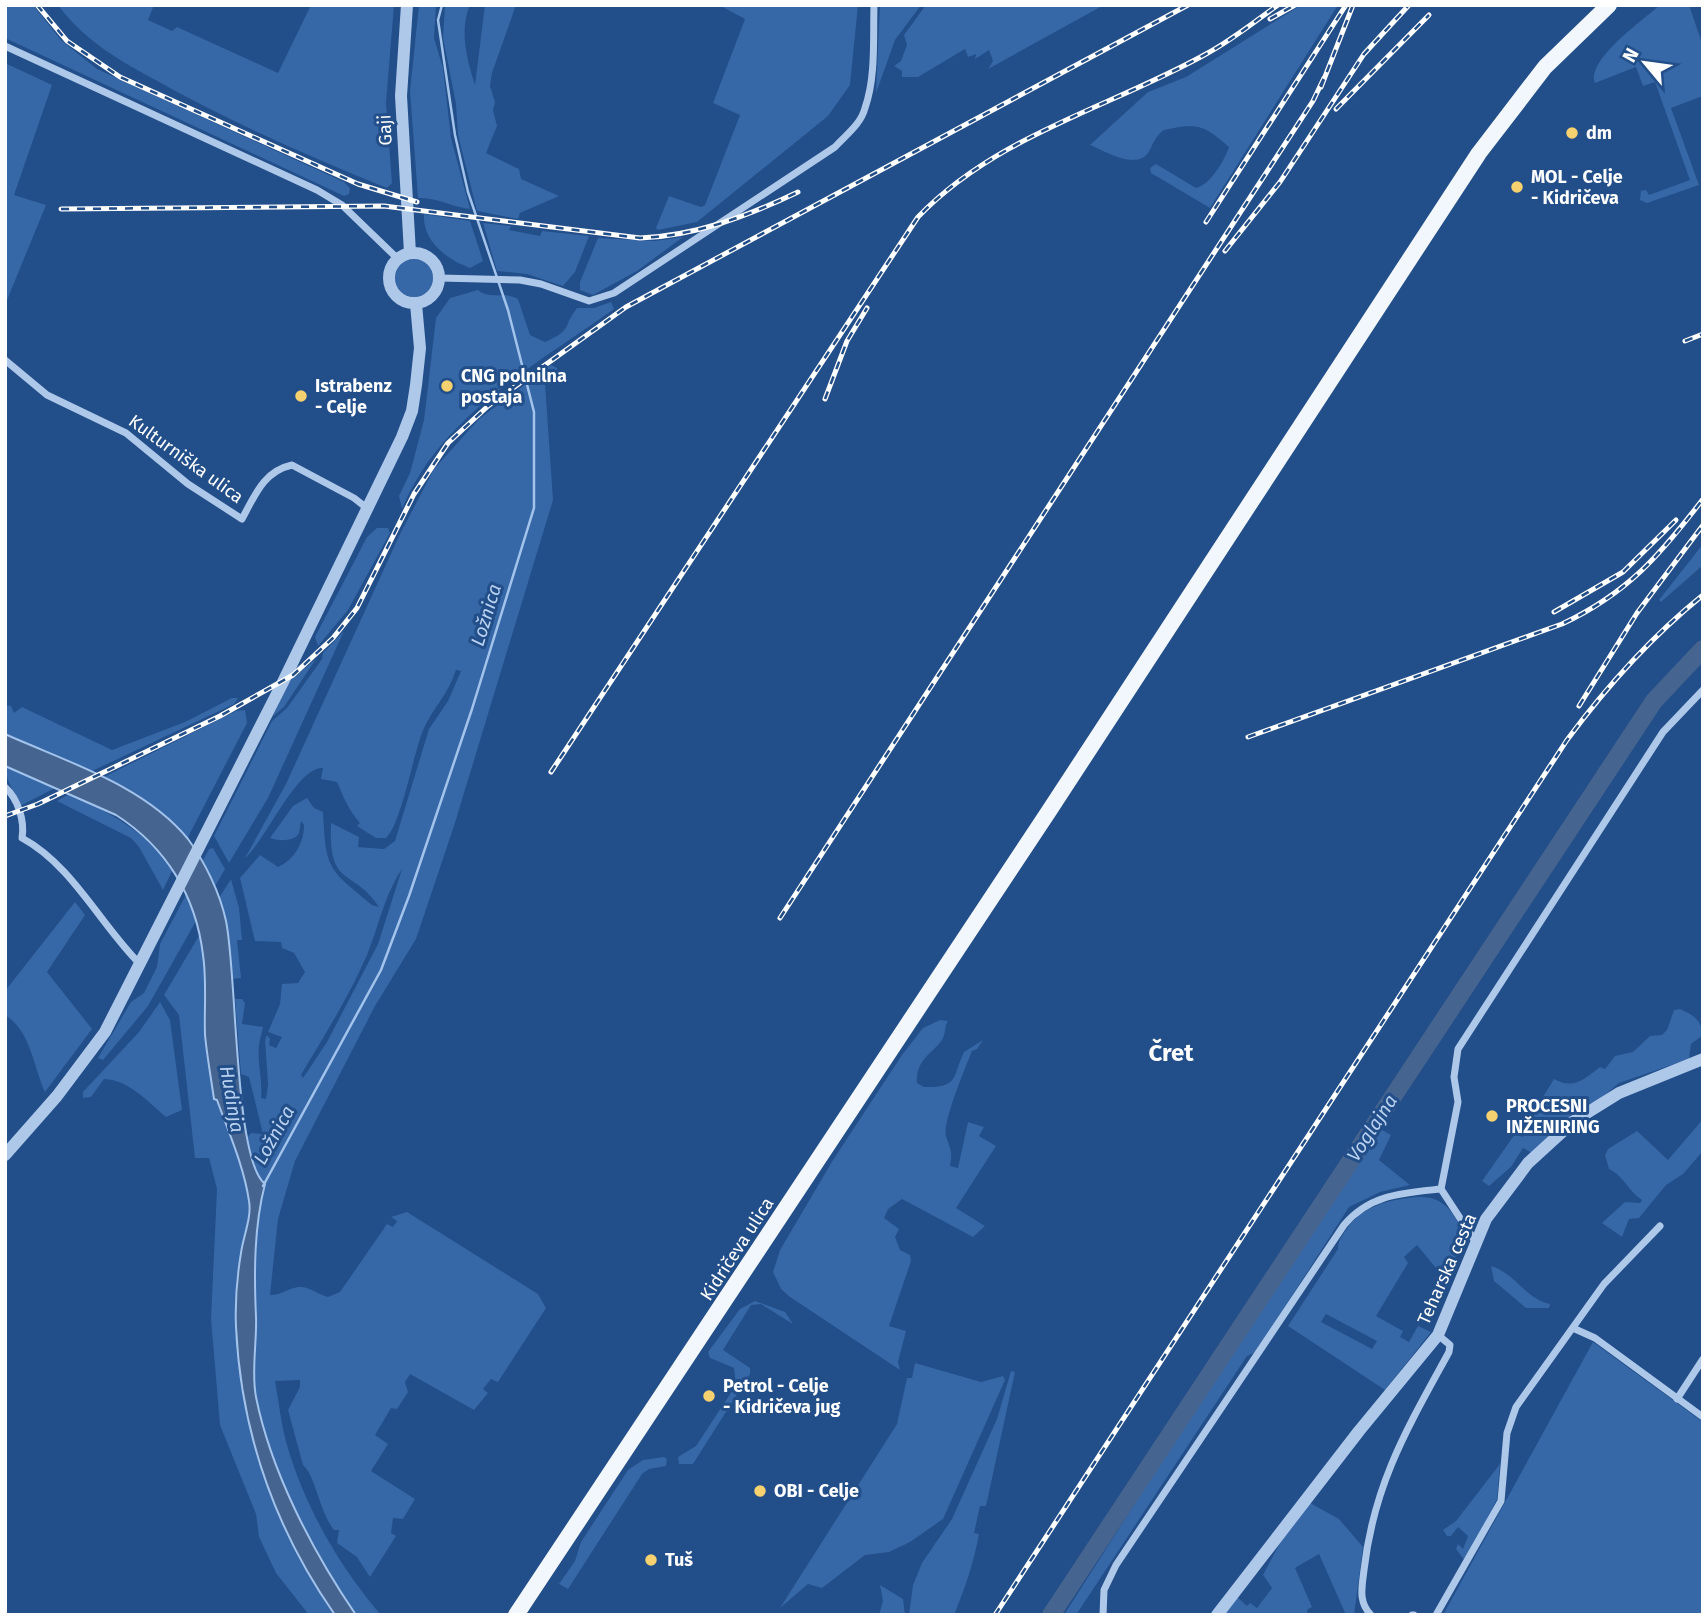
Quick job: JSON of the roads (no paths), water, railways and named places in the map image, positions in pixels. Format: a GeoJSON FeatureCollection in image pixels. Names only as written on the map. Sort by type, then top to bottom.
{"type":"FeatureCollection","features":[{"type":"Feature","properties":{"kind":"main road","name":"Kidričeva ulica"},"geometry":{"type":"LineString","coordinates":[[517,1614],[630,1447],[985,903],[1057,799],[1479,152],[1545,67],[1609,5]]}},
{"type":"Feature","properties":{"kind":"street","name":"Gaji"},"geometry":{"type":"LineString","coordinates":[[404,256],[401,96],[407,5]]}},
{"type":"Feature","properties":{"kind":"street"},"geometry":{"type":"LineString","coordinates":[[440,278],[520,280],[598,301],[614,293],[835,146],[857,125],[865,109],[871,74],[874,5]]}},
{"type":"Feature","properties":{"kind":"street"},"geometry":{"type":"LineString","coordinates":[[5,46],[317,190],[342,205],[404,256],[426,256],[433,262],[440,278],[433,296],[416,304],[398,298],[390,285],[390,271],[404,256]]}},
{"type":"Feature","properties":{"kind":"street"},"geometry":{"type":"LineString","coordinates":[[5,1155],[57,1096],[104,1032],[369,510],[412,411],[419,348],[416,304]]}},
{"type":"Feature","properties":{"kind":"street","name":"Kulturniška ulica"},"geometry":{"type":"LineString","coordinates":[[5,359],[47,395],[126,433],[188,484],[242,519],[262,482],[278,468],[292,465],[354,498],[369,510]]}},
{"type":"Feature","properties":{"kind":"street"},"geometry":{"type":"LineString","coordinates":[[1475,1241],[1441,1189],[1458,1102],[1454,1077],[1458,1049],[1663,732],[1703,690]]}},
{"type":"Feature","properties":{"kind":"street"},"geometry":{"type":"LineString","coordinates":[[5,787],[21,814],[24,827],[22,838],[41,848],[58,866],[139,964]]}},
{"type":"Feature","properties":{"kind":"street","name":"Teharska cesta"},"geometry":{"type":"LineString","coordinates":[[1217,1615],[1359,1431],[1438,1335],[1475,1241],[1506,1190],[1551,1140],[1619,1093],[1703,1059]]}},
{"type":"Feature","properties":{"kind":"street"},"geometry":{"type":"LineString","coordinates":[[1103,1615],[1104,1590],[1116,1565],[1344,1225],[1356,1211],[1384,1197],[1441,1189]]}},
{"type":"Feature","properties":{"kind":"street"},"geometry":{"type":"LineString","coordinates":[[1436,1615],[1501,1501],[1507,1433],[1516,1407],[1605,1284],[1660,1226]]}},
{"type":"Feature","properties":{"kind":"street"},"geometry":{"type":"LineString","coordinates":[[1574,1329],[1595,1338],[1703,1417]]}},
{"type":"Feature","properties":{"kind":"street"},"geometry":{"type":"LineString","coordinates":[[1371,1615],[1361,1595],[1372,1522],[1389,1465],[1449,1352],[1450,1345],[1438,1335]]}},
{"type":"Feature","properties":{"kind":"street"},"geometry":{"type":"LineString","coordinates":[[1677,1399],[1703,1359]]}},
{"type":"Feature","properties":{"kind":"water","name":"Hudinja"},"geometry":{"type":"Polygon","coordinates":[[[5,734],[79,765],[150,804],[188,839],[216,889],[230,946],[238,1063],[247,1140],[255,1168],[265,1184],[256,1250],[256,1397],[283,1482],[309,1538],[356,1615],[335,1615],[295,1548],[265,1478],[245,1404],[239,1366],[236,1300],[238,1271],[250,1207],[236,1150],[217,1100],[214,1099],[205,1035],[204,965],[199,933],[186,893],[164,858],[150,842],[116,815],[5,766],[5,734]]]}},
{"type":"Feature","properties":{"kind":"waterway","name":"Ložnica"},"geometry":{"type":"LineString","coordinates":[[263,1186],[381,970],[472,709],[534,508],[534,412],[508,310],[468,192],[455,135],[438,20],[442,5]]}},
{"type":"Feature","properties":{"kind":"waterway","name":"Voglajna"},"geometry":{"type":"LineString","coordinates":[[1051,1615],[1654,701],[1703,649]]}},
{"type":"Feature","properties":{"kind":"railway"},"geometry":{"type":"LineString","coordinates":[[37,5],[67,41],[120,77],[358,184],[417,202]]}},
{"type":"Feature","properties":{"kind":"railway"},"geometry":{"type":"LineString","coordinates":[[5,816],[38,804],[220,716],[293,675],[333,638],[357,608],[414,494],[448,443],[488,406],[626,307],[1188,5]]}},
{"type":"Feature","properties":{"kind":"railway"},"geometry":{"type":"LineString","coordinates":[[551,772],[918,217],[949,189],[1018,144],[1206,54],[1278,5]]}},
{"type":"Feature","properties":{"kind":"railway"},"geometry":{"type":"LineString","coordinates":[[1270,19],[1295,5]]}},
{"type":"Feature","properties":{"kind":"railway"},"geometry":{"type":"LineString","coordinates":[[1206,222],[1346,5]]}},
{"type":"Feature","properties":{"kind":"railway"},"geometry":{"type":"LineString","coordinates":[[1321,87],[1353,5]]}},
{"type":"Feature","properties":{"kind":"railway"},"geometry":{"type":"LineString","coordinates":[[1225,251],[1280,182],[1364,54],[1409,5]]}},
{"type":"Feature","properties":{"kind":"railway"},"geometry":{"type":"LineString","coordinates":[[1336,109],[1429,15]]}},
{"type":"Feature","properties":{"kind":"railway"},"geometry":{"type":"LineString","coordinates":[[780,918],[1313,101],[1324,78]]}},
{"type":"Feature","properties":{"kind":"railway"},"geometry":{"type":"LineString","coordinates":[[61,209],[384,206],[640,238],[701,229],[760,209],[798,192]]}},
{"type":"Feature","properties":{"kind":"railway"},"geometry":{"type":"LineString","coordinates":[[825,399],[847,341],[867,308]]}},
{"type":"Feature","properties":{"kind":"railway"},"geometry":{"type":"LineString","coordinates":[[1685,341],[1703,334]]}},
{"type":"Feature","properties":{"kind":"railway"},"geometry":{"type":"LineString","coordinates":[[1248,737],[1562,624],[1585,612],[1641,571],[1703,499]]}},
{"type":"Feature","properties":{"kind":"railway"},"geometry":{"type":"LineString","coordinates":[[1554,612],[1623,572],[1676,520]]}},
{"type":"Feature","properties":{"kind":"railway"},"geometry":{"type":"LineString","coordinates":[[1579,706],[1637,613],[1703,525]]}},
{"type":"Feature","properties":{"kind":"railway"},"geometry":{"type":"LineString","coordinates":[[995,1615],[1567,740],[1630,663],[1703,595]]}},
{"type":"Feature","properties":{"kind":"place","name":"dm"},"geometry":{"type":"Point","coordinates":[1572,133]}},
{"type":"Feature","properties":{"kind":"place","name":"MOL - Celje - Kidričeva"},"geometry":{"type":"Point","coordinates":[1517,187]}},
{"type":"Feature","properties":{"kind":"place","name":"CNG polnilna postaja"},"geometry":{"type":"Point","coordinates":[447,386]}},
{"type":"Feature","properties":{"kind":"place","name":"Istrabenz - Celje"},"geometry":{"type":"Point","coordinates":[301,396]}},
{"type":"Feature","properties":{"kind":"place","name":"PROCESNI INŽENIRING"},"geometry":{"type":"Point","coordinates":[1492,1116]}},
{"type":"Feature","properties":{"kind":"place","name":"Petrol - Celje - Kidričeva jug"},"geometry":{"type":"Point","coordinates":[709,1396]}},
{"type":"Feature","properties":{"kind":"place","name":"OBI - Celje"},"geometry":{"type":"Point","coordinates":[760,1491]}},
{"type":"Feature","properties":{"kind":"place","name":"Tuš"},"geometry":{"type":"Point","coordinates":[651,1560]}},
{"type":"Feature","properties":{"kind":"district","name":"Čret"},"geometry":{"type":"Point","coordinates":[1171,1053]}}]}
